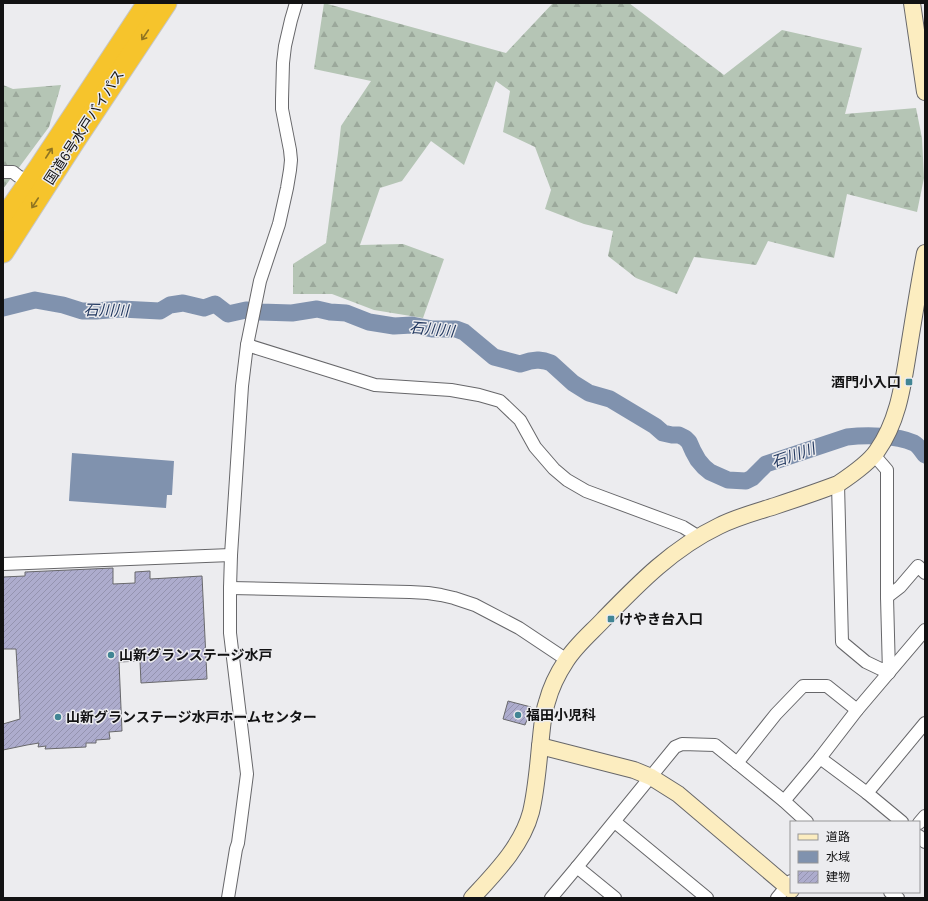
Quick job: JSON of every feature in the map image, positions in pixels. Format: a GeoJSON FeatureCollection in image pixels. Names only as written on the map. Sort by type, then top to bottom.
{"type":"FeatureCollection","features":[{"type":"Feature","properties":{"kind":"highway","name":"国道6号水戸バイパス"},"geometry":{"type":"LineString","coordinates":[[3,220],[148,3]]}},
{"type":"Feature","properties":{"kind":"highway","name":"国道6号水戸バイパス"},"geometry":{"type":"LineString","coordinates":[[3,252],[166,3]]}},
{"type":"Feature","properties":{"kind":"street"},"geometry":{"type":"LineString","coordinates":[[228,898],[238,843],[247,774],[230,633],[231,555],[242,386],[247,345],[260,280],[279,224],[290,170],[290,150],[282,109],[283,63],[285,46],[296,3]]}},
{"type":"Feature","properties":{"kind":"street"},"geometry":{"type":"LineString","coordinates":[[912,3],[925,92]]}},
{"type":"Feature","properties":{"kind":"street"},"geometry":{"type":"LineString","coordinates":[[3,172],[13,172],[29,182]]}},
{"type":"Feature","properties":{"kind":"street"},"geometry":{"type":"LineString","coordinates":[[472,898],[508,857],[526,826],[534,799],[542,729],[547,702],[558,674],[580,644],[654,569],[673,554],[699,537],[718,526],[735,519],[838,484],[851,476],[876,452],[891,426],[896,413],[902,389],[924,264]]}},
{"type":"Feature","properties":{"kind":"street"},"geometry":{"type":"LineString","coordinates":[[247,345],[375,385],[451,390],[479,395],[500,401],[520,420],[535,447],[554,469],[567,480],[586,491],[683,527],[699,537]]}},
{"type":"Feature","properties":{"kind":"street"},"geometry":{"type":"LineString","coordinates":[[876,452],[887,470],[887,597],[889,673]]}},
{"type":"Feature","properties":{"kind":"street"},"geometry":{"type":"LineString","coordinates":[[838,484],[842,642],[866,662],[889,673]]}},
{"type":"Feature","properties":{"kind":"street"},"geometry":{"type":"LineString","coordinates":[[3,564],[231,555]]}},
{"type":"Feature","properties":{"kind":"street"},"geometry":{"type":"LineString","coordinates":[[887,597],[900,587],[918,566],[925,572]]}},
{"type":"Feature","properties":{"kind":"street"},"geometry":{"type":"LineString","coordinates":[[230,588],[410,592],[428,593],[454,598],[475,605],[519,628],[567,660]]}},
{"type":"Feature","properties":{"kind":"street"},"geometry":{"type":"LineString","coordinates":[[784,801],[925,630]]}},
{"type":"Feature","properties":{"kind":"street"},"geometry":{"type":"LineString","coordinates":[[737,763],[776,714],[802,686],[827,686],[858,710]]}},
{"type":"Feature","properties":{"kind":"street"},"geometry":{"type":"LineString","coordinates":[[867,793],[925,723]]}},
{"type":"Feature","properties":{"kind":"street"},"geometry":{"type":"LineString","coordinates":[[551,898],[675,748],[682,744],[715,745],[784,801],[806,821]]}},
{"type":"Feature","properties":{"kind":"street"},"geometry":{"type":"LineString","coordinates":[[540,746],[634,770],[651,777],[678,794],[788,889]]}},
{"type":"Feature","properties":{"kind":"street"},"geometry":{"type":"LineString","coordinates":[[820,758],[867,793],[901,821]]}},
{"type":"Feature","properties":{"kind":"street"},"geometry":{"type":"LineString","coordinates":[[615,822],[707,898]]}},
{"type":"Feature","properties":{"kind":"street"},"geometry":{"type":"LineString","coordinates":[[577,868],[615,898]]}},
{"type":"Feature","properties":{"kind":"green space"},"geometry":{"type":"Polygon","coordinates":[[[324,3],[506,53],[553,3],[629,3],[724,75],[782,30],[862,48],[845,114],[916,108],[922,138],[924,178],[917,212],[847,194],[834,258],[768,241],[756,265],[694,257],[677,294],[636,278],[608,256],[613,231],[584,224],[545,209],[551,190],[535,147],[503,132],[510,91],[496,81],[464,165],[431,141],[402,181],[380,188],[360,245],[403,244],[444,259],[423,318],[374,310],[332,294],[293,294],[293,264],[326,243],[341,126],[371,81],[314,69],[324,3]]]}},
{"type":"Feature","properties":{"kind":"green space"},"geometry":{"type":"Polygon","coordinates":[[[3,85],[13,89],[61,85],[49,127],[3,189],[3,85]]]}},
{"type":"Feature","properties":{"kind":"water"},"geometry":{"type":"Polygon","coordinates":[[[72,453],[174,461],[172,495],[167,495],[166,508],[69,501],[72,453]]]}},
{"type":"Feature","properties":{"kind":"building","name":"山新グランステージ水戸"},"geometry":{"type":"Polygon","coordinates":[[[113,568],[113,584],[135,583],[135,572],[150,571],[150,579],[202,576],[207,679],[141,683],[140,661],[119,662],[122,731],[109,732],[110,739],[96,740],[96,743],[86,743],[86,747],[45,749],[46,746],[38,747],[39,743],[3,750],[3,724],[20,719],[16,649],[3,649],[3,577],[25,576],[25,572],[113,568]]]}},
{"type":"Feature","properties":{"kind":"building","name":"福田小児科"},"geometry":{"type":"Polygon","coordinates":[[[508,701],[531,707],[530,711],[533,711],[530,721],[527,720],[525,725],[503,719],[508,701]]]}},
{"type":"Feature","properties":{"kind":"waterway","name":"石川川"},"geometry":{"type":"LineString","coordinates":[[3,308],[35,300],[63,305],[82,311],[121,309],[160,311],[170,305],[183,303],[204,308],[215,304],[228,314],[246,310],[292,313],[317,309],[346,313],[369,322],[394,326],[412,325],[432,329],[456,329],[464,332],[494,357],[520,364],[538,360],[551,363],[573,383],[589,393],[610,399],[655,426],[663,433],[679,435],[685,438],[704,467],[710,472],[728,480],[746,481],[752,478],[766,464],[847,437],[872,436],[899,438],[915,444],[925,455]]}},
{"type":"Feature","properties":{"kind":"place","name":"酒門小入口"},"geometry":{"type":"Point","coordinates":[909,382]}},
{"type":"Feature","properties":{"kind":"place","name":"けやき台入口"},"geometry":{"type":"Point","coordinates":[611,619]}},
{"type":"Feature","properties":{"kind":"place","name":"山新グランステージ水戸"},"geometry":{"type":"Point","coordinates":[111,655]}},
{"type":"Feature","properties":{"kind":"place","name":"福田小児科"},"geometry":{"type":"Point","coordinates":[518,715]}},
{"type":"Feature","properties":{"kind":"place","name":"山新グランステージ水戸ホームセンター"},"geometry":{"type":"Point","coordinates":[58,717]}}]}
